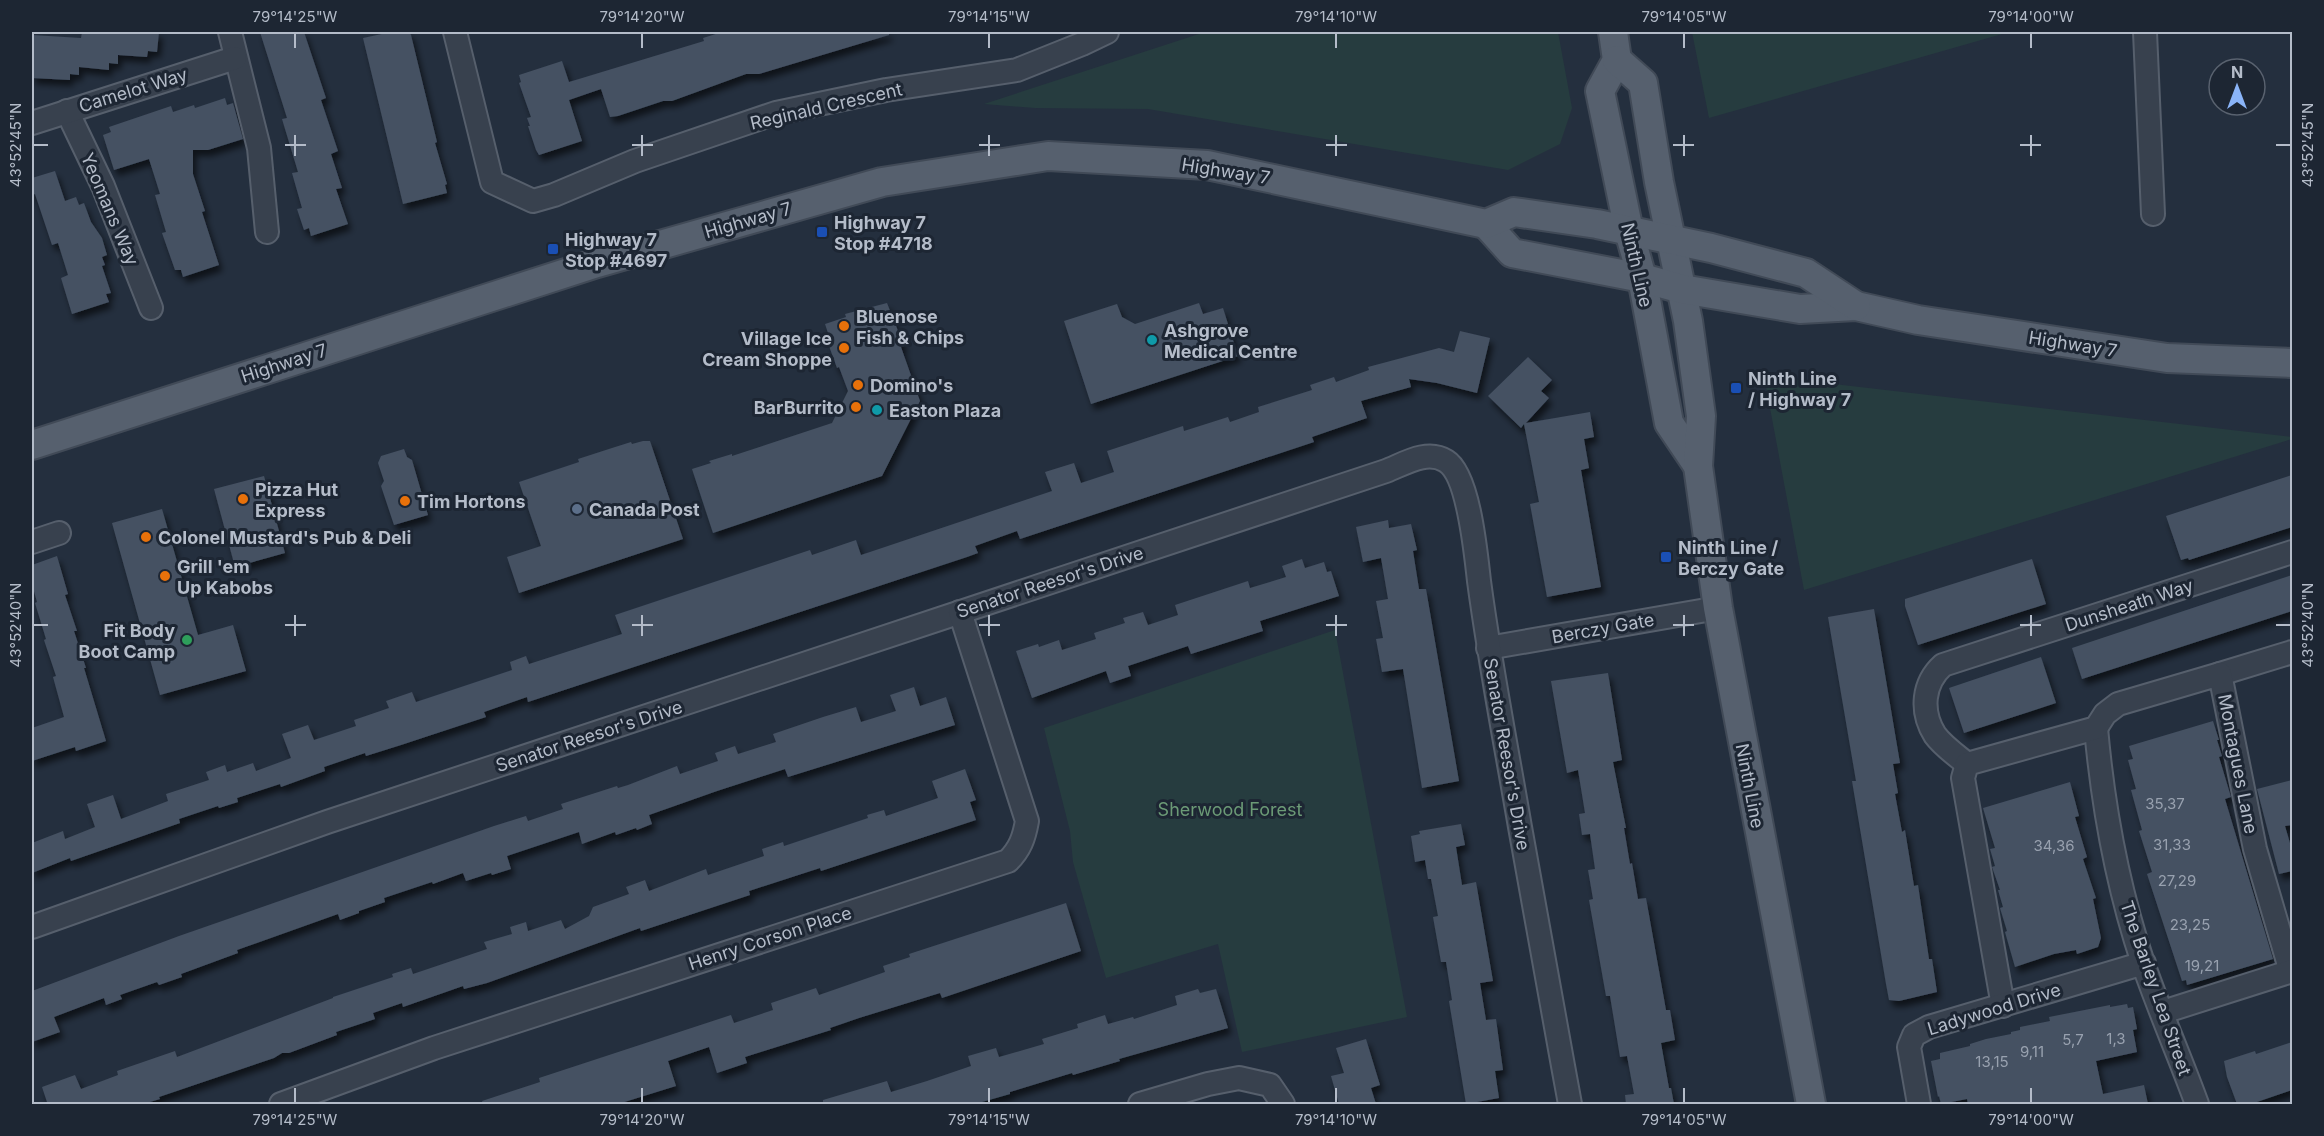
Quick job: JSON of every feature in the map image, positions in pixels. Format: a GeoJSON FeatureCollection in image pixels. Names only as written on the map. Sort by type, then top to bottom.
{"type":"FeatureCollection","features":[{"type":"Feature","properties":{"kind":"main road"},"geometry":{"type":"LineString","coordinates":[[1613,32],[1617,60]]}},
{"type":"Feature","properties":{"kind":"main road","name":"Ninth Line"},"geometry":{"type":"LineString","coordinates":[[1698,466],[1669,423],[1642,278],[1629,231],[1600,91],[1617,60],[1643,83],[1670,240],[1682,289],[1701,416],[1698,466],[1718,608],[1811,1104]]}},
{"type":"Feature","properties":{"kind":"main road","name":"Highway 7"},"geometry":{"type":"LineString","coordinates":[[32,445],[597,263],[882,183],[1048,156],[1207,165],[1486,224],[1514,212],[1629,231],[1806,273],[1856,306]]}},
{"type":"Feature","properties":{"kind":"main road","name":"Highway 7"},"geometry":{"type":"LineString","coordinates":[[1486,224],[1512,253],[1642,278],[1682,289],[1800,309],[1856,306],[1918,320],[2167,358],[2292,363]]}},
{"type":"Feature","properties":{"kind":"street"},"geometry":{"type":"LineString","coordinates":[[230,32],[259,148],[267,232]]}},
{"type":"Feature","properties":{"kind":"street","name":"Reginald Crescent"},"geometry":{"type":"LineString","coordinates":[[455,32],[492,183],[533,201],[554,195],[635,161],[776,113],[886,90],[1017,69],[1107,32]]}},
{"type":"Feature","properties":{"kind":"street"},"geometry":{"type":"LineString","coordinates":[[2145,32],[2153,214]]}},
{"type":"Feature","properties":{"kind":"street","name":"Camelot Way"},"geometry":{"type":"LineString","coordinates":[[32,123],[235,58]]}},
{"type":"Feature","properties":{"kind":"street","name":"Yeomans Way"},"geometry":{"type":"LineString","coordinates":[[67,111],[103,186],[151,308]]}},
{"type":"Feature","properties":{"kind":"street","name":"Senator Reesor's Drive"},"geometry":{"type":"LineString","coordinates":[[32,927],[327,822],[1386,471],[1421,456],[1433,457],[1446,460],[1455,470],[1472,526],[1488,648],[1570,1104]]}},
{"type":"Feature","properties":{"kind":"street"},"geometry":{"type":"LineString","coordinates":[[32,542],[59,532]]}},
{"type":"Feature","properties":{"kind":"street","name":"Dunsheath Way"},"geometry":{"type":"LineString","coordinates":[[1967,764],[1935,734],[1927,715],[1924,698],[1928,683],[1943,665],[2292,552]]}},
{"type":"Feature","properties":{"kind":"street","name":"Berczy Gate"},"geometry":{"type":"LineString","coordinates":[[1488,648],[1718,608]]}},
{"type":"Feature","properties":{"kind":"street","name":"Henry Corson Place"},"geometry":{"type":"LineString","coordinates":[[281,1104],[434,1048],[1008,861],[1024,840],[1027,821],[960,612]]}},
{"type":"Feature","properties":{"kind":"street"},"geometry":{"type":"LineString","coordinates":[[2220,674],[2292,652]]}},
{"type":"Feature","properties":{"kind":"street","name":"Montagues Lane"},"geometry":{"type":"LineString","coordinates":[[2096,728],[2105,714],[2118,704],[2220,674],[2255,849],[2292,972]]}},
{"type":"Feature","properties":{"kind":"street"},"geometry":{"type":"LineString","coordinates":[[2003,1006],[1963,778],[1967,764],[2096,728]]}},
{"type":"Feature","properties":{"kind":"street","name":"The Barley Lea Street"},"geometry":{"type":"LineString","coordinates":[[2096,728],[2100,765],[2123,892],[2144,963],[2197,1104]]}},
{"type":"Feature","properties":{"kind":"street","name":"Ladywood Drive"},"geometry":{"type":"LineString","coordinates":[[1919,1104],[1909,1047],[1914,1035],[1929,1027],[2144,963]]}},
{"type":"Feature","properties":{"kind":"street"},"geometry":{"type":"LineString","coordinates":[[2163,1012],[2292,972]]}},
{"type":"Feature","properties":{"kind":"street"},"geometry":{"type":"LineString","coordinates":[[1140,1104],[1208,1084],[1239,1078],[1270,1085],[1282,1104]]}},
{"type":"Feature","properties":{"kind":"green space"},"geometry":{"type":"Polygon","coordinates":[[[1205,32],[1558,32],[1572,108],[1560,144],[1508,170],[1148,109],[1035,108],[984,104],[1205,32]]]}},
{"type":"Feature","properties":{"kind":"green space"},"geometry":{"type":"Polygon","coordinates":[[[1692,32],[2009,32],[1709,118],[1692,32]]]}},
{"type":"Feature","properties":{"kind":"green space"},"geometry":{"type":"Polygon","coordinates":[[[1764,376],[2292,437],[2292,439],[1804,590],[1764,376]]]}},
{"type":"Feature","properties":{"kind":"green space","name":"Sherwood Forest"},"geometry":{"type":"Polygon","coordinates":[[[1335,630],[1407,1017],[1242,1052],[1218,944],[1106,978],[1073,862],[1070,831],[1044,728],[1335,630]]]}},
{"type":"Feature","properties":{"kind":"building"},"geometry":{"type":"Polygon","coordinates":[[[82,32],[159,32],[157,52],[148,51],[147,57],[118,55],[118,64],[109,63],[109,70],[79,67],[79,75],[70,74],[70,80],[32,78],[32,35],[81,38],[82,32]]]}},
{"type":"Feature","properties":{"kind":"building"},"geometry":{"type":"Polygon","coordinates":[[[260,32],[304,32],[326,98],[321,100],[338,151],[331,154],[342,188],[336,189],[348,224],[311,236],[309,228],[304,230],[297,209],[302,208],[292,173],[298,172],[282,119],[287,118],[260,32]]]}},
{"type":"Feature","properties":{"kind":"building"},"geometry":{"type":"Polygon","coordinates":[[[391,32],[409,32],[411,35],[437,142],[435,143],[447,184],[445,185],[447,193],[403,204],[363,38],[391,32]]]}},
{"type":"Feature","properties":{"kind":"building"},"geometry":{"type":"Polygon","coordinates":[[[722,32],[889,32],[889,35],[759,74],[746,74],[672,101],[663,101],[618,116],[610,117],[601,89],[569,100],[582,141],[539,155],[528,126],[530,126],[527,118],[531,117],[519,83],[521,82],[519,75],[562,61],[569,82],[704,41],[703,38],[722,32]]]}},
{"type":"Feature","properties":{"kind":"building"},"geometry":{"type":"Polygon","coordinates":[[[225,98],[227,105],[233,103],[243,139],[208,150],[193,150],[193,174],[219,265],[183,277],[181,270],[175,270],[162,233],[166,232],[155,195],[160,194],[149,159],[114,170],[103,135],[111,132],[109,127],[171,106],[173,112],[194,105],[195,108],[225,98]]]}},
{"type":"Feature","properties":{"kind":"building"},"geometry":{"type":"Polygon","coordinates":[[[55,171],[65,201],[76,197],[79,205],[84,203],[91,222],[102,238],[107,255],[102,257],[105,265],[102,266],[111,293],[106,294],[109,302],[72,314],[61,278],[68,275],[58,243],[52,245],[35,194],[32,195],[32,178],[55,171]]]}},
{"type":"Feature","properties":{"kind":"building","name":"Easton Plaza"},"geometry":{"type":"Polygon","coordinates":[[[887,303],[904,346],[901,347],[920,401],[882,476],[713,533],[692,469],[711,463],[709,461],[732,454],[732,456],[832,423],[848,391],[829,346],[832,345],[825,324],[846,317],[845,314],[887,303]]]}},
{"type":"Feature","properties":{"kind":"building","name":"Ashgrove Medical Centre"},"geometry":{"type":"Polygon","coordinates":[[[1199,303],[1203,314],[1223,308],[1238,356],[1091,404],[1064,321],[1117,304],[1122,317],[1135,324],[1199,303]]]}},
{"type":"Feature","properties":{"kind":"building"},"geometry":{"type":"Polygon","coordinates":[[[1460,331],[1490,338],[1477,393],[1409,379],[1411,387],[1361,401],[1367,418],[1312,437],[1314,442],[1020,539],[1017,531],[975,546],[978,553],[967,557],[528,702],[527,697],[484,712],[486,717],[366,756],[365,753],[324,767],[325,771],[281,787],[280,784],[237,798],[238,802],[179,819],[180,823],[71,861],[70,858],[32,873],[32,843],[63,831],[65,839],[95,827],[87,804],[113,795],[121,819],[168,801],[166,794],[209,780],[206,772],[225,765],[227,772],[253,763],[256,771],[291,758],[282,734],[308,725],[314,740],[356,726],[354,720],[389,708],[386,701],[412,692],[416,702],[512,670],[510,662],[526,656],[529,664],[622,634],[615,615],[810,550],[812,555],[856,540],[861,555],[1052,491],[1045,472],[1074,463],[1081,483],[1114,472],[1107,451],[1183,426],[1184,431],[1228,417],[1230,422],[1259,412],[1258,407],[1312,390],[1310,385],[1334,377],[1336,382],[1369,370],[1368,367],[1439,348],[1454,352],[1460,331]]]}},
{"type":"Feature","properties":{"kind":"building"},"geometry":{"type":"Polygon","coordinates":[[[1528,357],[1552,380],[1541,391],[1549,398],[1526,423],[1590,412],[1594,437],[1584,439],[1589,468],[1581,470],[1601,587],[1547,597],[1530,504],[1539,502],[1524,424],[1521,428],[1488,396],[1528,357]]]}},
{"type":"Feature","properties":{"kind":"building"},"geometry":{"type":"Polygon","coordinates":[[[650,441],[683,539],[519,593],[507,557],[541,546],[519,482],[579,462],[578,459],[631,442],[632,444],[650,441]]]}},
{"type":"Feature","properties":{"kind":"building","name":"Tim Hortons"},"geometry":{"type":"Polygon","coordinates":[[[404,449],[407,457],[412,460],[428,515],[394,525],[381,486],[384,481],[378,463],[381,456],[404,449]]]}},
{"type":"Feature","properties":{"kind":"building"},"geometry":{"type":"Polygon","coordinates":[[[2292,475],[2292,527],[2189,560],[2188,558],[2181,560],[2166,516],[2292,475]]]}},
{"type":"Feature","properties":{"kind":"building"},"geometry":{"type":"Polygon","coordinates":[[[264,476],[285,553],[235,567],[214,489],[264,476]]]}},
{"type":"Feature","properties":{"kind":"building"},"geometry":{"type":"Polygon","coordinates":[[[162,509],[198,635],[233,625],[246,671],[160,695],[112,523],[162,509]]]}},
{"type":"Feature","properties":{"kind":"building"},"geometry":{"type":"Polygon","coordinates":[[[1388,520],[1389,528],[1411,524],[1417,550],[1413,551],[1419,589],[1426,589],[1459,781],[1422,788],[1403,669],[1382,672],[1376,639],[1383,638],[1376,601],[1388,599],[1381,558],[1363,562],[1356,527],[1388,520]]]}},
{"type":"Feature","properties":{"kind":"building"},"geometry":{"type":"Polygon","coordinates":[[[57,556],[68,594],[65,595],[77,631],[74,631],[106,741],[76,751],[75,747],[32,761],[32,728],[64,717],[53,677],[56,676],[44,640],[46,639],[32,584],[32,565],[57,556]]]}},
{"type":"Feature","properties":{"kind":"building"},"geometry":{"type":"Polygon","coordinates":[[[1302,559],[1305,568],[1324,562],[1327,572],[1331,571],[1339,596],[1260,621],[1263,631],[1191,654],[1188,646],[1128,666],[1131,676],[1110,683],[1106,671],[1032,698],[1016,651],[1038,644],[1039,647],[1059,640],[1062,650],[1096,639],[1094,633],[1125,623],[1123,618],[1143,612],[1148,625],[1178,615],[1175,605],[1248,581],[1250,588],[1286,577],[1282,566],[1302,559]]]}},
{"type":"Feature","properties":{"kind":"building"},"geometry":{"type":"Polygon","coordinates":[[[2032,559],[2046,604],[1918,645],[1905,606],[1905,599],[2032,559]]]}},
{"type":"Feature","properties":{"kind":"building"},"geometry":{"type":"Polygon","coordinates":[[[2292,575],[2292,611],[2082,679],[2072,648],[2292,575]]]}},
{"type":"Feature","properties":{"kind":"building"},"geometry":{"type":"Polygon","coordinates":[[[1874,609],[1900,763],[1893,764],[1898,793],[1895,794],[1902,832],[1905,830],[1914,886],[1918,885],[1929,959],[1932,959],[1937,992],[1899,1001],[1889,1000],[1886,984],[1852,781],[1856,781],[1828,617],[1874,609]]]}},
{"type":"Feature","properties":{"kind":"building"},"geometry":{"type":"Polygon","coordinates":[[[2041,657],[2056,703],[1964,733],[1949,688],[2041,657]]]}},
{"type":"Feature","properties":{"kind":"building"},"geometry":{"type":"Polygon","coordinates":[[[1608,673],[1622,760],[1613,762],[1626,828],[1624,828],[1630,864],[1632,863],[1638,899],[1646,898],[1666,1010],[1670,1010],[1675,1040],[1661,1043],[1674,1104],[1626,1104],[1625,1095],[1634,1094],[1627,1056],[1620,1057],[1610,996],[1606,996],[1589,900],[1593,899],[1588,870],[1595,869],[1590,834],[1582,835],[1579,814],[1585,813],[1578,770],[1567,773],[1551,681],[1608,673]]]}},
{"type":"Feature","properties":{"kind":"building"},"geometry":{"type":"Polygon","coordinates":[[[914,687],[920,706],[946,697],[955,725],[788,777],[785,769],[717,791],[649,815],[652,824],[637,830],[636,828],[616,835],[615,832],[582,844],[579,832],[507,856],[511,869],[492,875],[491,873],[466,881],[463,873],[384,898],[385,902],[359,911],[359,913],[340,920],[338,914],[237,950],[238,953],[181,974],[182,977],[159,985],[157,982],[120,995],[122,999],[106,1005],[104,998],[54,1017],[60,1032],[32,1042],[32,991],[179,936],[494,826],[526,816],[528,821],[563,809],[561,804],[617,786],[618,788],[628,785],[677,766],[680,774],[718,761],[715,753],[735,746],[738,754],[776,742],[773,734],[823,717],[856,707],[861,722],[896,711],[890,695],[914,687]]]}},
{"type":"Feature","properties":{"kind":"building"},"geometry":{"type":"Polygon","coordinates":[[[2213,721],[2222,756],[2219,757],[2231,797],[2225,799],[2273,959],[2187,985],[2186,980],[2182,981],[2147,874],[2152,872],[2139,831],[2142,830],[2131,790],[2136,789],[2128,760],[2133,759],[2129,746],[2213,721]]]}},
{"type":"Feature","properties":{"kind":"building"},"geometry":{"type":"Polygon","coordinates":[[[965,769],[976,800],[970,802],[976,820],[821,871],[820,868],[749,891],[750,895],[641,931],[640,928],[487,983],[464,989],[463,986],[403,1007],[402,1003],[373,1013],[375,1019],[336,1032],[337,1035],[159,1097],[160,1099],[143,1104],[44,1104],[47,1102],[42,1087],[75,1075],[81,1089],[118,1075],[117,1071],[175,1051],[177,1057],[333,997],[393,977],[392,974],[411,968],[413,974],[487,949],[484,942],[512,934],[510,927],[526,922],[528,931],[561,920],[565,929],[589,916],[593,907],[629,894],[626,887],[645,880],[649,891],[706,869],[708,875],[764,856],[762,849],[783,842],[784,846],[868,818],[867,815],[884,810],[886,816],[938,798],[932,781],[965,769]]]}},
{"type":"Feature","properties":{"kind":"building"},"geometry":{"type":"Polygon","coordinates":[[[2292,780],[2292,825],[2285,826],[2292,850],[2292,871],[2279,874],[2257,789],[2292,780]]]}},
{"type":"Feature","properties":{"kind":"building"},"geometry":{"type":"Polygon","coordinates":[[[2070,782],[2079,816],[2075,817],[2087,857],[2083,859],[2096,898],[2093,899],[2101,938],[2098,947],[2077,954],[2076,950],[2054,954],[2015,967],[2000,908],[2003,907],[1998,890],[2000,890],[1992,867],[1995,866],[1990,849],[1995,848],[1983,808],[2070,782]]]}},
{"type":"Feature","properties":{"kind":"building"},"geometry":{"type":"Polygon","coordinates":[[[1461,824],[1465,845],[1456,847],[1462,885],[1476,882],[1493,981],[1480,983],[1486,1020],[1496,1019],[1503,1070],[1495,1071],[1499,1098],[1466,1104],[1449,1001],[1452,1000],[1446,962],[1441,962],[1433,917],[1438,916],[1431,879],[1428,879],[1425,860],[1415,862],[1411,836],[1420,834],[1419,831],[1461,824]]]}},
{"type":"Feature","properties":{"kind":"building"},"geometry":{"type":"Polygon","coordinates":[[[1066,903],[1081,951],[942,998],[940,993],[859,1018],[830,1028],[831,1030],[745,1057],[747,1063],[717,1073],[709,1047],[668,1061],[676,1086],[618,1104],[483,1104],[482,1101],[540,1082],[539,1078],[731,1015],[734,1023],[773,1010],[771,1003],[816,988],[819,995],[885,972],[883,966],[910,957],[909,954],[1066,903]]]}},
{"type":"Feature","properties":{"kind":"building"},"geometry":{"type":"Polygon","coordinates":[[[1198,989],[1200,993],[1216,989],[1228,1028],[975,1104],[823,1104],[823,1100],[887,1081],[891,1092],[927,1081],[971,1066],[968,1056],[996,1048],[999,1057],[1044,1044],[1042,1039],[1078,1028],[1077,1024],[1105,1015],[1108,1024],[1133,1017],[1134,1019],[1177,1005],[1175,996],[1198,989]]]}},
{"type":"Feature","properties":{"kind":"building"},"geometry":{"type":"Polygon","coordinates":[[[2127,1004],[2128,1008],[2133,1007],[2137,1029],[2133,1030],[2137,1052],[2096,1061],[2103,1094],[2144,1085],[2148,1104],[1968,1104],[1967,1099],[1941,1104],[1931,1061],[1940,1059],[1940,1053],[2011,1034],[2011,1032],[2020,1030],[2020,1027],[2050,1021],[2049,1017],[2110,1005],[2110,1007],[2127,1004]]]}},
{"type":"Feature","properties":{"kind":"building"},"geometry":{"type":"Polygon","coordinates":[[[1366,1039],[1380,1085],[1371,1088],[1376,1104],[1339,1104],[1331,1076],[1344,1073],[1336,1048],[1366,1039]]]}},
{"type":"Feature","properties":{"kind":"building"},"geometry":{"type":"Polygon","coordinates":[[[2292,1042],[2292,1090],[2251,1104],[2237,1104],[2224,1061],[2255,1051],[2256,1054],[2292,1042]]]}},
{"type":"Feature","properties":{"kind":"place","name":"Highway 7 Stop #4718"},"geometry":{"type":"Point","coordinates":[822,232]}},
{"type":"Feature","properties":{"kind":"place","name":"Highway 7 Stop #4697"},"geometry":{"type":"Point","coordinates":[553,249]}},
{"type":"Feature","properties":{"kind":"place","name":"Bluenose Fish & Chips"},"geometry":{"type":"Point","coordinates":[844,326]}},
{"type":"Feature","properties":{"kind":"place","name":"Ashgrove Medical Centre"},"geometry":{"type":"Point","coordinates":[1152,340]}},
{"type":"Feature","properties":{"kind":"place","name":"Village Ice Cream Shoppe"},"geometry":{"type":"Point","coordinates":[844,348]}},
{"type":"Feature","properties":{"kind":"place","name":"Domino's"},"geometry":{"type":"Point","coordinates":[858,385]}},
{"type":"Feature","properties":{"kind":"place","name":"Ninth Line / Highway 7"},"geometry":{"type":"Point","coordinates":[1736,388]}},
{"type":"Feature","properties":{"kind":"place","name":"BarBurrito"},"geometry":{"type":"Point","coordinates":[856,407]}},
{"type":"Feature","properties":{"kind":"place","name":"Easton Plaza"},"geometry":{"type":"Point","coordinates":[877,410]}},
{"type":"Feature","properties":{"kind":"place","name":"Pizza Hut Express"},"geometry":{"type":"Point","coordinates":[243,499]}},
{"type":"Feature","properties":{"kind":"place","name":"Tim Hortons"},"geometry":{"type":"Point","coordinates":[405,501]}},
{"type":"Feature","properties":{"kind":"place","name":"Canada Post"},"geometry":{"type":"Point","coordinates":[577,509]}},
{"type":"Feature","properties":{"kind":"place","name":"Colonel Mustard's Pub & Deli"},"geometry":{"type":"Point","coordinates":[146,537]}},
{"type":"Feature","properties":{"kind":"place","name":"Ninth Line / Berczy Gate"},"geometry":{"type":"Point","coordinates":[1666,557]}},
{"type":"Feature","properties":{"kind":"place","name":"Grill 'em Up Kabobs"},"geometry":{"type":"Point","coordinates":[165,576]}},
{"type":"Feature","properties":{"kind":"place","name":"Fit Body Boot Camp"},"geometry":{"type":"Point","coordinates":[187,640]}}]}
